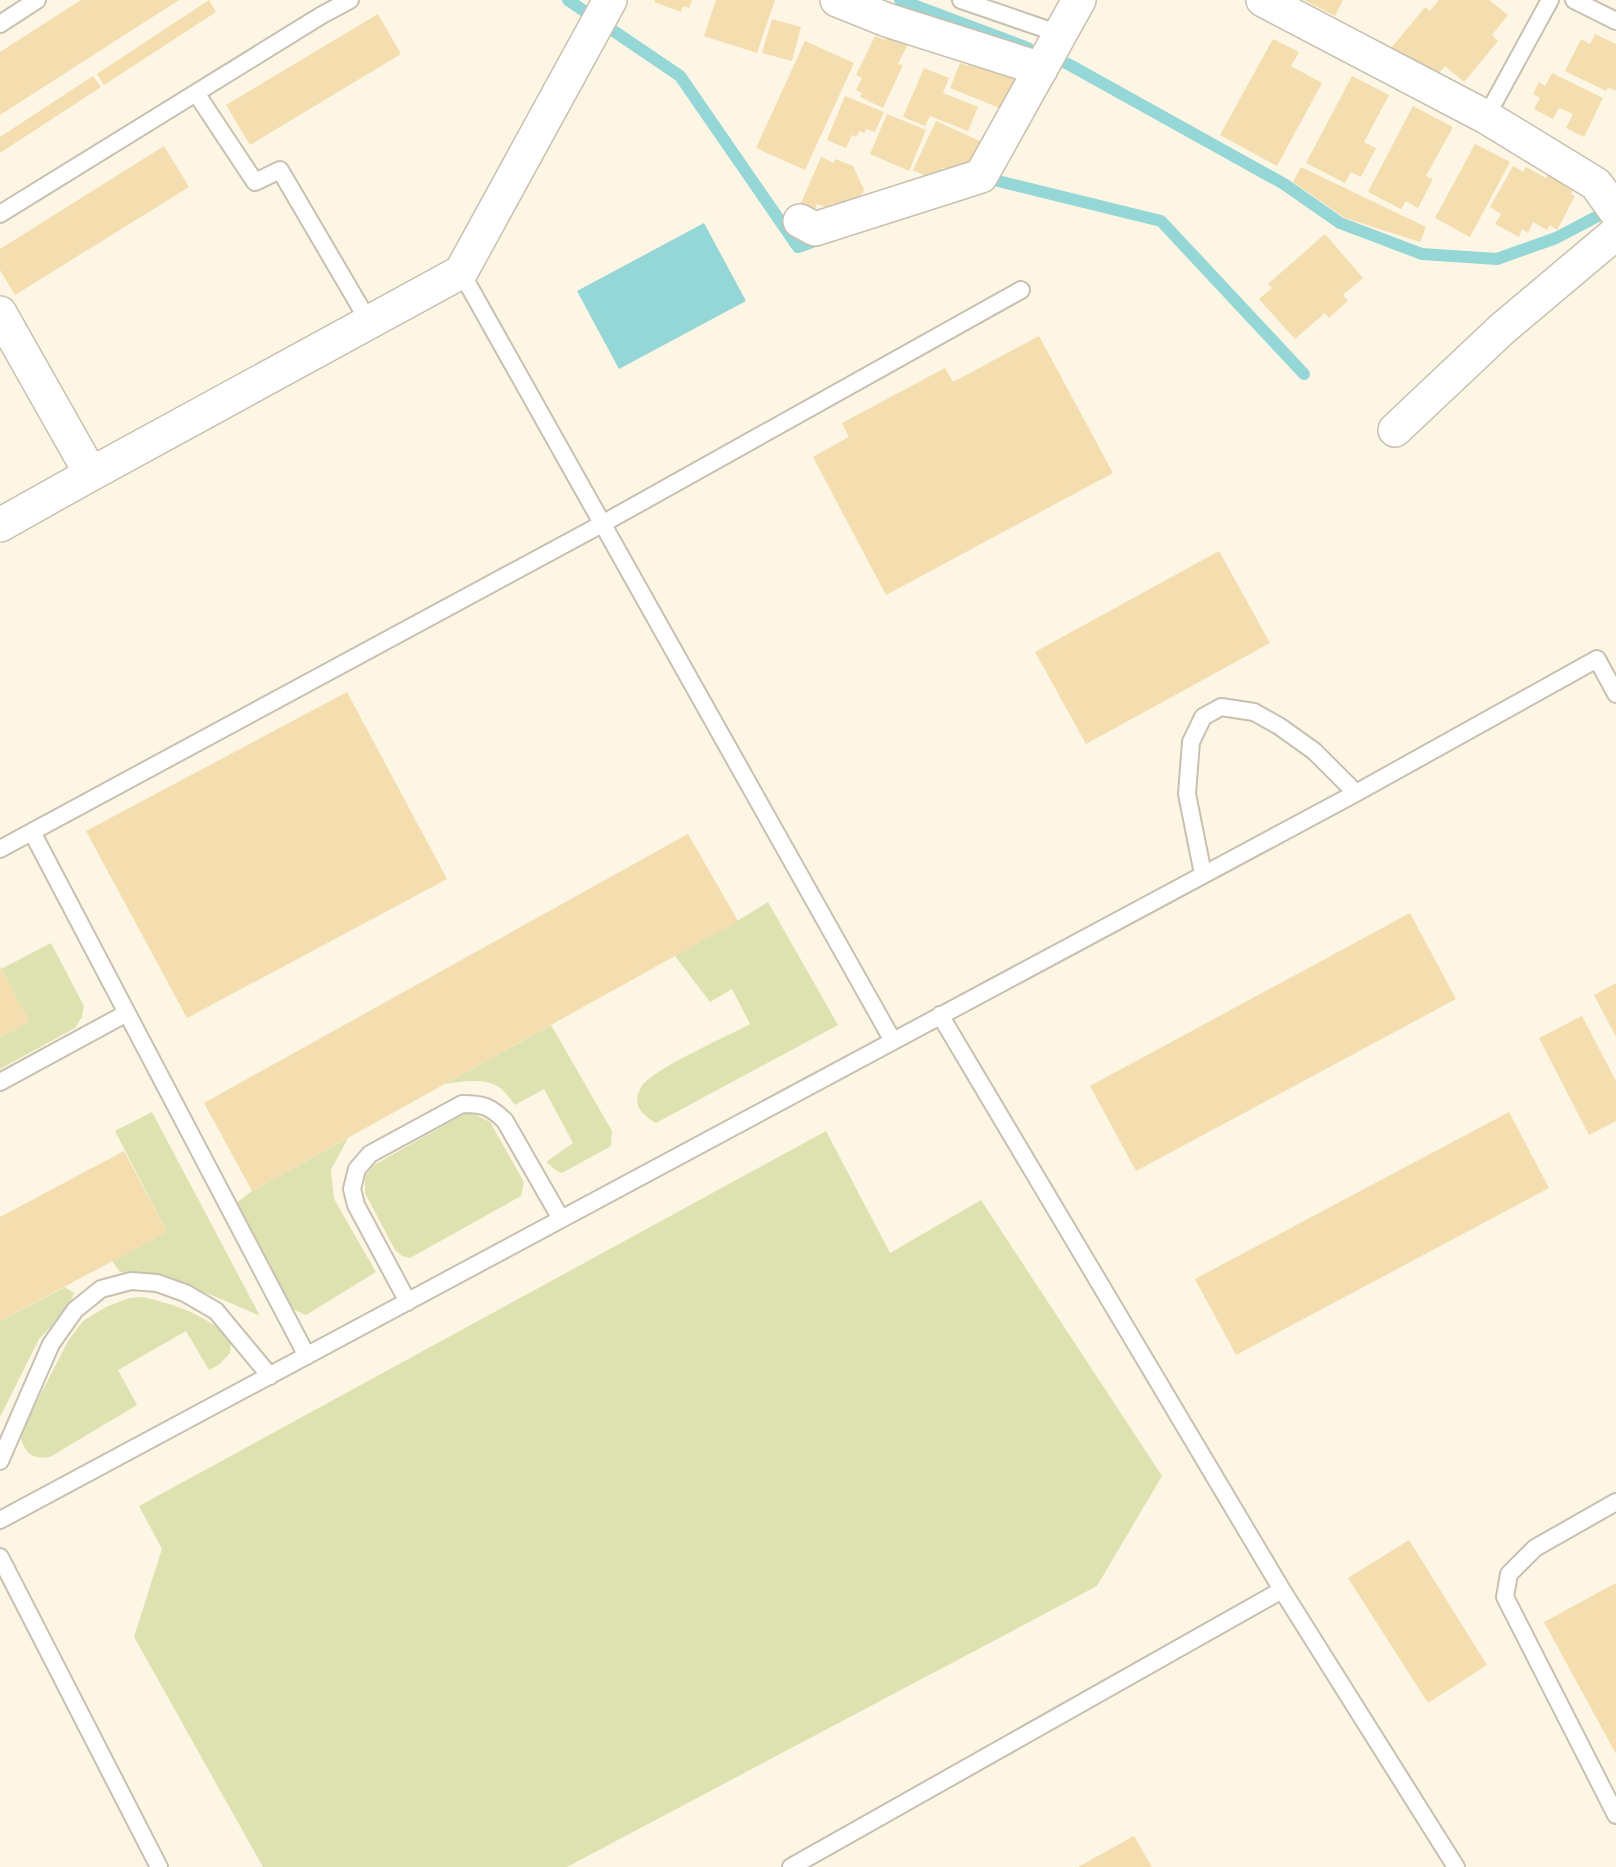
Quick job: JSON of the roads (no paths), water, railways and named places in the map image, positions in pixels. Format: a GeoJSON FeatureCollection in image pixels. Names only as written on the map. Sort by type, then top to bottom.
{"type":"FeatureCollection","features":[{"type":"Feature","properties":{"kind":"street"},"geometry":{"type":"LineString","coordinates":[[0,525],[461,272],[610,0]]}},
{"type":"Feature","properties":{"kind":"street"},"geometry":{"type":"LineString","coordinates":[[837,0],[887,21],[1041,69]]}},
{"type":"Feature","properties":{"kind":"street"},"geometry":{"type":"LineString","coordinates":[[800,220],[815,229],[981,176],[1079,0]]}},
{"type":"Feature","properties":{"kind":"street"},"geometry":{"type":"LineString","coordinates":[[1263,0],[1486,117],[1596,184],[1616,212]]}},
{"type":"Feature","properties":{"kind":"street"},"geometry":{"type":"LineString","coordinates":[[1395,430],[1502,329],[1616,234]]}},
{"type":"Feature","properties":{"kind":"street"},"geometry":{"type":"LineString","coordinates":[[0,313],[90,474]]}},
{"type":"Feature","properties":{"kind":"lane"},"geometry":{"type":"LineString","coordinates":[[0,24],[37,0]]}},
{"type":"Feature","properties":{"kind":"lane"},"geometry":{"type":"LineString","coordinates":[[312,0],[321,15]]}},
{"type":"Feature","properties":{"kind":"lane"},"geometry":{"type":"LineString","coordinates":[[0,214],[321,15],[350,0]]}},
{"type":"Feature","properties":{"kind":"lane"},"geometry":{"type":"LineString","coordinates":[[961,0],[1060,34]]}},
{"type":"Feature","properties":{"kind":"lane"},"geometry":{"type":"LineString","coordinates":[[1486,117],[1550,0]]}},
{"type":"Feature","properties":{"kind":"lane"},"geometry":{"type":"LineString","coordinates":[[1574,0],[1616,21]]}},
{"type":"Feature","properties":{"kind":"lane"},"geometry":{"type":"LineString","coordinates":[[196,93],[255,182],[280,170],[369,322]]}},
{"type":"Feature","properties":{"kind":"lane"},"geometry":{"type":"LineString","coordinates":[[461,272],[893,1041]]}},
{"type":"Feature","properties":{"kind":"lane"},"geometry":{"type":"LineString","coordinates":[[0,849],[602,524],[1021,290]]}},
{"type":"Feature","properties":{"kind":"lane"},"geometry":{"type":"LineString","coordinates":[[0,1520],[1356,793],[1597,659],[1616,694]]}},
{"type":"Feature","properties":{"kind":"lane"},"geometry":{"type":"LineString","coordinates":[[1203,874],[1186,794],[1191,742],[1203,717],[1221,707],[1254,712],[1279,726],[1314,751],[1356,793]]}},
{"type":"Feature","properties":{"kind":"lane"},"geometry":{"type":"LineString","coordinates":[[32,832],[307,1356]]}},
{"type":"Feature","properties":{"kind":"lane"},"geometry":{"type":"LineString","coordinates":[[0,1082],[127,1013]]}},
{"type":"Feature","properties":{"kind":"lane"},"geometry":{"type":"LineString","coordinates":[[940,1015],[1282,1590],[1456,1867]]}},
{"type":"Feature","properties":{"kind":"lane"},"geometry":{"type":"LineString","coordinates":[[408,1302],[356,1205],[352,1189],[357,1169],[370,1154],[462,1104],[479,1104],[495,1111],[505,1121],[561,1219]]}},
{"type":"Feature","properties":{"kind":"lane"},"geometry":{"type":"LineString","coordinates":[[0,1461],[51,1344],[75,1310],[101,1289],[131,1281],[156,1283],[185,1293],[216,1311],[270,1376]]}},
{"type":"Feature","properties":{"kind":"lane"},"geometry":{"type":"LineString","coordinates":[[1616,1502],[1535,1548],[1509,1574],[1505,1597],[1616,1815]]}},
{"type":"Feature","properties":{"kind":"lane"},"geometry":{"type":"LineString","coordinates":[[0,1557],[159,1867]]}},
{"type":"Feature","properties":{"kind":"lane"},"geometry":{"type":"LineString","coordinates":[[791,1867],[1282,1590]]}},
{"type":"Feature","properties":{"kind":"water"},"geometry":{"type":"Polygon","coordinates":[[[704,223],[746,301],[619,369],[577,291],[704,223]]]}},
{"type":"Feature","properties":{"kind":"waterway"},"geometry":{"type":"LineString","coordinates":[[568,0],[680,76],[798,247],[821,239]]}},
{"type":"Feature","properties":{"kind":"waterway"},"geometry":{"type":"LineString","coordinates":[[900,0],[1028,48]]}},
{"type":"Feature","properties":{"kind":"waterway"},"geometry":{"type":"LineString","coordinates":[[1050,57],[1068,64],[1284,184],[1340,223],[1422,254],[1497,259],[1556,238],[1613,208]]}},
{"type":"Feature","properties":{"kind":"waterway"},"geometry":{"type":"LineString","coordinates":[[983,184],[994,180],[1161,221],[1304,374]]}}]}
